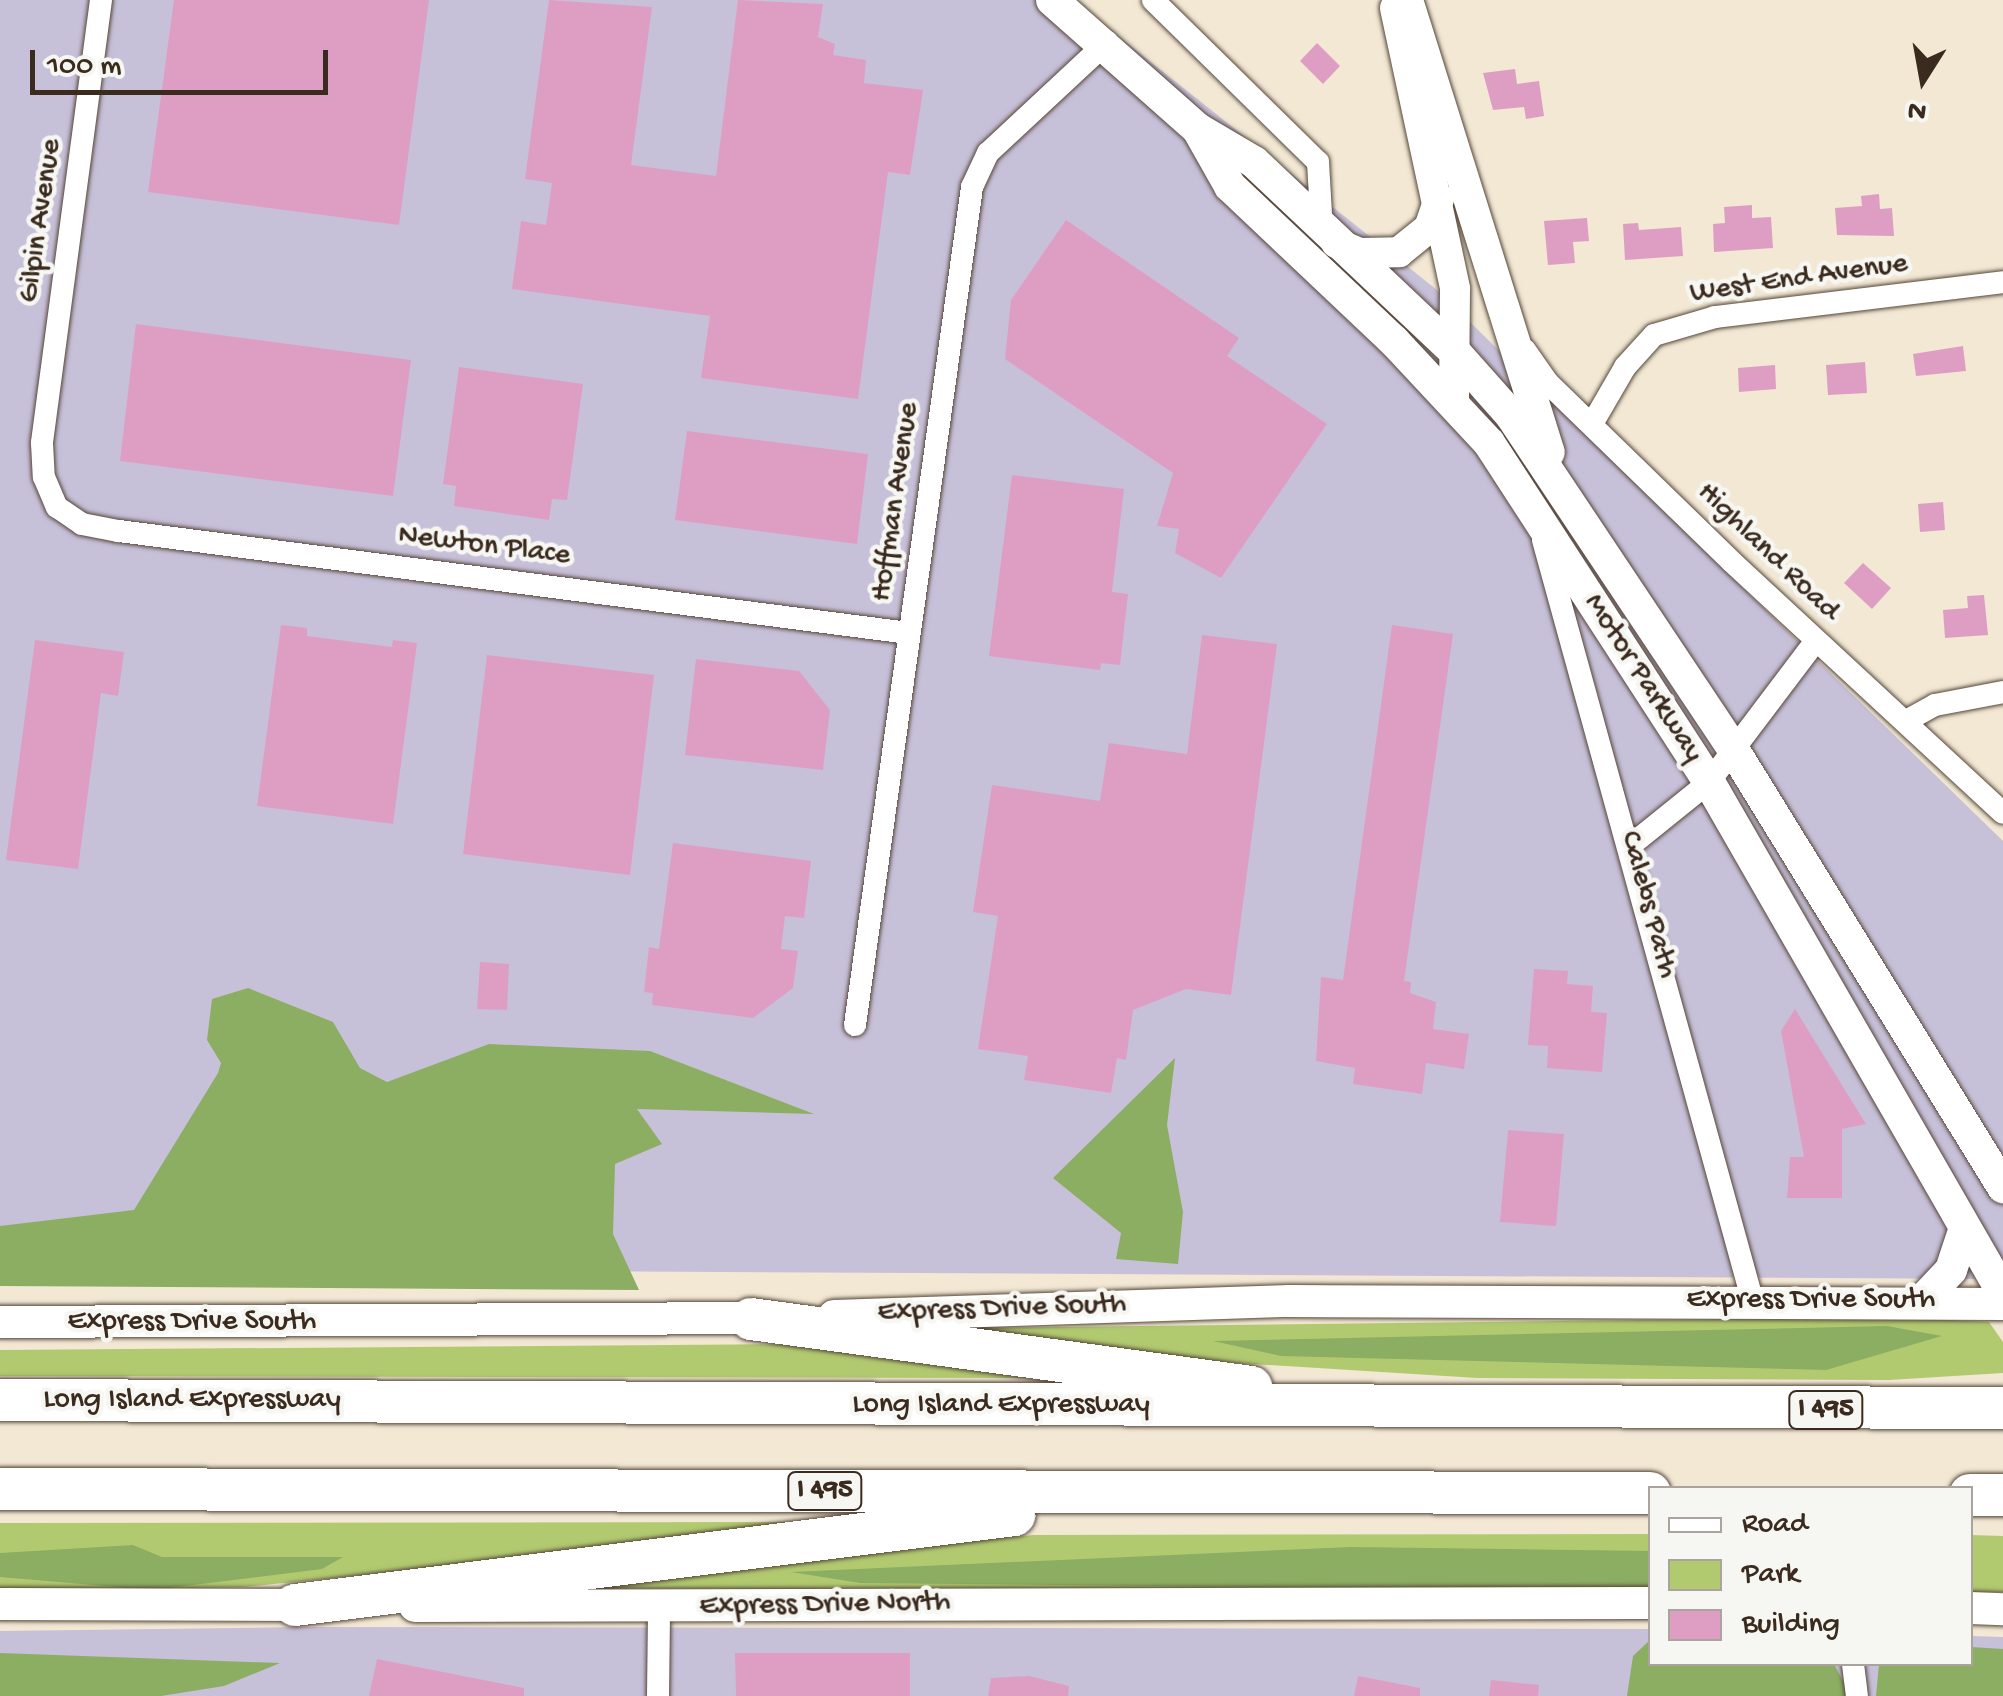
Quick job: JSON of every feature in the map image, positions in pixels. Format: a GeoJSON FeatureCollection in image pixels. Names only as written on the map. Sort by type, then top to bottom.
{"type":"FeatureCollection","features":[{"type":"Feature","properties":{"kind":"highway"},"geometry":{"type":"LineString","coordinates":[[750,1319],[1134,1368],[1349,1409]]}},
{"type":"Feature","properties":{"kind":"highway","name":"Long Island Expressway"},"geometry":{"type":"LineString","coordinates":[[0,1400],[1349,1409],[2003,1408]]}},
{"type":"Feature","properties":{"kind":"highway","name":"I 495"},"geometry":{"type":"LineString","coordinates":[[0,1489],[1648,1492]]}},
{"type":"Feature","properties":{"kind":"highway"},"geometry":{"type":"LineString","coordinates":[[295,1605],[538,1569],[1028,1514],[1469,1492]]}},
{"type":"Feature","properties":{"kind":"highway"},"geometry":{"type":"LineString","coordinates":[[1973,1495],[2003,1495]]}},
{"type":"Feature","properties":{"kind":"main road","name":"Motor Parkway"},"geometry":{"type":"LineString","coordinates":[[1052,0],[1107,42],[1198,129],[1254,162],[1454,351],[1560,484],[1733,749],[2003,1187]]}},
{"type":"Feature","properties":{"kind":"main road"},"geometry":{"type":"LineString","coordinates":[[1408,0],[1504,321],[1560,484]]}},
{"type":"Feature","properties":{"kind":"main road","name":"Motor Parkway"},"geometry":{"type":"LineString","coordinates":[[1198,129],[1230,186],[1454,401],[1535,513],[1708,782],[2003,1293]]}},
{"type":"Feature","properties":{"kind":"main road"},"geometry":{"type":"LineString","coordinates":[[1922,1300],[1951,1270],[1965,1228]]}},
{"type":"Feature","properties":{"kind":"main road","name":"Express Drive South"},"geometry":{"type":"LineString","coordinates":[[0,1322],[750,1319],[1274,1302],[1752,1299],[2003,1304]]}},
{"type":"Feature","properties":{"kind":"main road","name":"Express Drive North"},"geometry":{"type":"LineString","coordinates":[[0,1604],[659,1608],[1648,1604]]}},
{"type":"Feature","properties":{"kind":"main road"},"geometry":{"type":"LineString","coordinates":[[1973,1608],[2003,1609]]}},
{"type":"Feature","properties":{"kind":"street","name":"Gilpin Avenue"},"geometry":{"type":"LineString","coordinates":[[57,508],[44,477],[42,443],[102,0]]}},
{"type":"Feature","properties":{"kind":"street"},"geometry":{"type":"LineString","coordinates":[[1153,0],[1318,162],[1328,236],[1360,253],[1399,252],[1429,228],[1440,196]]}},
{"type":"Feature","properties":{"kind":"street"},"geometry":{"type":"LineString","coordinates":[[1394,0],[1440,196],[1455,288],[1454,401]]}},
{"type":"Feature","properties":{"kind":"street","name":"Hoffman Avenue"},"geometry":{"type":"LineString","coordinates":[[855,1025],[972,187],[988,153],[1107,42]]}},
{"type":"Feature","properties":{"kind":"street","name":"West End Avenue"},"geometry":{"type":"LineString","coordinates":[[1592,424],[1625,367],[1654,335],[1715,317],[2003,282]]}},
{"type":"Feature","properties":{"kind":"street","name":"Highland Road"},"geometry":{"type":"LineString","coordinates":[[1504,321],[1547,382],[1815,642],[2003,813]]}},
{"type":"Feature","properties":{"kind":"street","name":"Newton Place"},"geometry":{"type":"LineString","coordinates":[[57,508],[82,524],[118,531],[909,633]]}},
{"type":"Feature","properties":{"kind":"street","name":"Calebs Path"},"geometry":{"type":"LineString","coordinates":[[1535,513],[1630,845],[1752,1299]]}},
{"type":"Feature","properties":{"kind":"street"},"geometry":{"type":"LineString","coordinates":[[1630,845],[1708,782],[1815,642]]}},
{"type":"Feature","properties":{"kind":"street"},"geometry":{"type":"LineString","coordinates":[[1906,722],[1935,704],[2003,692]]}},
{"type":"Feature","properties":{"kind":"street"},"geometry":{"type":"LineString","coordinates":[[658,1696],[659,1608]]}},
{"type":"Feature","properties":{"kind":"street"},"geometry":{"type":"LineString","coordinates":[[1853,1666],[1857,1696]]}},
{"type":"Feature","properties":{"kind":"shaded area"},"geometry":{"type":"Polygon","coordinates":[[[0,0],[1073,0],[1437,290],[2003,841],[2003,1279],[0,1268],[0,0]]]}},
{"type":"Feature","properties":{"kind":"shaded area"},"geometry":{"type":"Polygon","coordinates":[[[304,1627],[1648,1629],[1648,1666],[1973,1666],[1973,1636],[2003,1637],[2003,1696],[0,1696],[0,1631],[304,1627]]]}},
{"type":"Feature","properties":{"kind":"green space"},"geometry":{"type":"Polygon","coordinates":[[[248,988],[333,1022],[360,1068],[387,1082],[489,1044],[650,1051],[814,1114],[637,1109],[662,1144],[615,1164],[613,1234],[639,1290],[0,1286],[0,1226],[134,1210],[218,1073],[221,1063],[207,1040],[212,999],[248,988]]]}},
{"type":"Feature","properties":{"kind":"green space"},"geometry":{"type":"Polygon","coordinates":[[[1175,1058],[1167,1125],[1183,1212],[1178,1264],[1116,1259],[1121,1233],[1053,1178],[1175,1058]]]}},
{"type":"Feature","properties":{"kind":"green space"},"geometry":{"type":"Polygon","coordinates":[[[1895,1317],[1989,1322],[2003,1342],[2003,1373],[1889,1380],[1477,1378],[1140,1357],[972,1328],[1895,1317]]]}},
{"type":"Feature","properties":{"kind":"green space"},"geometry":{"type":"Polygon","coordinates":[[[1887,1326],[1942,1336],[1826,1370],[1281,1356],[1213,1341],[1887,1326]]]}},
{"type":"Feature","properties":{"kind":"green space"},"geometry":{"type":"Polygon","coordinates":[[[813,1344],[1037,1378],[0,1376],[0,1350],[813,1344]]]}},
{"type":"Feature","properties":{"kind":"green space"},"geometry":{"type":"Polygon","coordinates":[[[826,1522],[825,1528],[243,1587],[0,1592],[0,1523],[826,1522]]]}},
{"type":"Feature","properties":{"kind":"green space"},"geometry":{"type":"Polygon","coordinates":[[[1648,1534],[1648,1593],[533,1588],[764,1556],[1034,1535],[1648,1534]]]}},
{"type":"Feature","properties":{"kind":"green space"},"geometry":{"type":"Polygon","coordinates":[[[1973,1535],[2003,1536],[2003,1592],[1973,1592],[1973,1535]]]}},
{"type":"Feature","properties":{"kind":"green space"},"geometry":{"type":"Polygon","coordinates":[[[133,1545],[162,1557],[343,1557],[322,1569],[152,1590],[0,1577],[0,1553],[133,1545]]]}},
{"type":"Feature","properties":{"kind":"green space"},"geometry":{"type":"Polygon","coordinates":[[[1351,1547],[1648,1551],[1648,1591],[860,1583],[791,1572],[1351,1547]]]}},
{"type":"Feature","properties":{"kind":"green space"},"geometry":{"type":"Polygon","coordinates":[[[1648,1642],[1648,1666],[1835,1666],[1851,1696],[1627,1696],[1633,1656],[1648,1642]]]}},
{"type":"Feature","properties":{"kind":"green space"},"geometry":{"type":"Polygon","coordinates":[[[1973,1647],[2003,1649],[2003,1696],[1876,1696],[1879,1666],[1973,1666],[1973,1647]]]}},
{"type":"Feature","properties":{"kind":"green space"},"geometry":{"type":"Polygon","coordinates":[[[0,1653],[280,1663],[224,1686],[161,1696],[0,1696],[0,1653]]]}},
{"type":"Feature","properties":{"kind":"building"},"geometry":{"type":"Polygon","coordinates":[[[174,0],[429,0],[399,225],[148,192],[174,0]]]}},
{"type":"Feature","properties":{"kind":"building"},"geometry":{"type":"Polygon","coordinates":[[[549,0],[652,7],[631,165],[716,176],[738,0],[823,4],[818,37],[835,44],[833,55],[866,60],[864,83],[923,90],[910,175],[888,172],[858,399],[701,378],[710,316],[512,289],[521,221],[546,225],[552,183],[525,179],[549,0]]]}},
{"type":"Feature","properties":{"kind":"building"},"geometry":{"type":"Polygon","coordinates":[[[1317,43],[1340,66],[1323,84],[1300,61],[1317,43]]]}},
{"type":"Feature","properties":{"kind":"building"},"geometry":{"type":"Polygon","coordinates":[[[1515,69],[1517,84],[1539,81],[1544,116],[1526,119],[1524,107],[1493,110],[1483,73],[1515,69]]]}},
{"type":"Feature","properties":{"kind":"building"},"geometry":{"type":"Polygon","coordinates":[[[1879,194],[1880,209],[1892,208],[1894,236],[1837,235],[1835,208],[1862,206],[1861,196],[1879,194]]]}},
{"type":"Feature","properties":{"kind":"building"},"geometry":{"type":"Polygon","coordinates":[[[1752,205],[1752,218],[1771,217],[1773,248],[1714,252],[1713,224],[1725,223],[1724,207],[1752,205]]]}},
{"type":"Feature","properties":{"kind":"building"},"geometry":{"type":"Polygon","coordinates":[[[1587,218],[1589,241],[1573,242],[1575,263],[1548,265],[1544,221],[1587,218]]]}},
{"type":"Feature","properties":{"kind":"building"},"geometry":{"type":"Polygon","coordinates":[[[1066,220],[1239,338],[1227,356],[1327,424],[1221,578],[1175,553],[1179,529],[1157,526],[1173,473],[1005,359],[1011,300],[1066,220]]]}},
{"type":"Feature","properties":{"kind":"building"},"geometry":{"type":"Polygon","coordinates":[[[1638,223],[1639,230],[1681,227],[1683,256],[1625,260],[1623,224],[1638,223]]]}},
{"type":"Feature","properties":{"kind":"building"},"geometry":{"type":"Polygon","coordinates":[[[136,324],[411,360],[393,496],[120,461],[136,324]]]}},
{"type":"Feature","properties":{"kind":"building"},"geometry":{"type":"Polygon","coordinates":[[[1963,346],[1966,371],[1916,376],[1913,354],[1963,346]]]}},
{"type":"Feature","properties":{"kind":"building"},"geometry":{"type":"Polygon","coordinates":[[[1865,362],[1867,393],[1828,395],[1826,365],[1865,362]]]}},
{"type":"Feature","properties":{"kind":"building"},"geometry":{"type":"Polygon","coordinates":[[[1775,365],[1776,389],[1739,392],[1738,368],[1775,365]]]}},
{"type":"Feature","properties":{"kind":"building"},"geometry":{"type":"Polygon","coordinates":[[[459,367],[583,384],[567,500],[552,499],[549,520],[454,506],[456,486],[443,484],[459,367]]]}},
{"type":"Feature","properties":{"kind":"building"},"geometry":{"type":"Polygon","coordinates":[[[687,431],[868,454],[857,544],[675,520],[687,431]]]}},
{"type":"Feature","properties":{"kind":"building"},"geometry":{"type":"Polygon","coordinates":[[[1012,475],[1124,489],[1112,592],[1128,594],[1120,665],[1101,663],[1100,670],[989,656],[1012,475]]]}},
{"type":"Feature","properties":{"kind":"building"},"geometry":{"type":"Polygon","coordinates":[[[1943,502],[1945,530],[1920,532],[1918,504],[1943,502]]]}},
{"type":"Feature","properties":{"kind":"building"},"geometry":{"type":"Polygon","coordinates":[[[1863,563],[1891,588],[1872,609],[1844,583],[1863,563]]]}},
{"type":"Feature","properties":{"kind":"building"},"geometry":{"type":"Polygon","coordinates":[[[1984,595],[1988,635],[1945,638],[1943,610],[1968,608],[1967,596],[1984,595]]]}},
{"type":"Feature","properties":{"kind":"building"},"geometry":{"type":"Polygon","coordinates":[[[281,625],[307,628],[307,636],[392,647],[393,640],[417,643],[393,824],[257,806],[281,625]]]}},
{"type":"Feature","properties":{"kind":"building"},"geometry":{"type":"Polygon","coordinates":[[[1392,625],[1453,634],[1404,981],[1411,982],[1410,993],[1436,1002],[1433,1029],[1469,1034],[1464,1069],[1426,1063],[1422,1094],[1353,1084],[1355,1068],[1316,1061],[1321,977],[1343,980],[1392,625]]]}},
{"type":"Feature","properties":{"kind":"building"},"geometry":{"type":"Polygon","coordinates":[[[1202,635],[1277,644],[1231,995],[1186,989],[1133,1010],[1126,1060],[1117,1058],[1111,1093],[1024,1080],[1028,1056],[978,1049],[998,916],[973,912],[992,785],[1100,801],[1109,743],[1187,754],[1202,635]]]}},
{"type":"Feature","properties":{"kind":"building"},"geometry":{"type":"Polygon","coordinates":[[[35,640],[124,652],[118,696],[101,693],[78,869],[6,860],[35,640]]]}},
{"type":"Feature","properties":{"kind":"building"},"geometry":{"type":"Polygon","coordinates":[[[487,655],[654,675],[630,875],[463,854],[487,655]]]}},
{"type":"Feature","properties":{"kind":"building"},"geometry":{"type":"Polygon","coordinates":[[[696,659],[799,671],[830,710],[823,770],[685,755],[696,659]]]}},
{"type":"Feature","properties":{"kind":"building"},"geometry":{"type":"Polygon","coordinates":[[[673,843],[811,861],[804,918],[785,916],[781,949],[798,951],[793,988],[753,1018],[652,1005],[653,993],[644,992],[649,947],[659,949],[673,843]]]}},
{"type":"Feature","properties":{"kind":"building"},"geometry":{"type":"Polygon","coordinates":[[[480,962],[509,964],[507,1010],[477,1009],[480,962]]]}},
{"type":"Feature","properties":{"kind":"building"},"geometry":{"type":"Polygon","coordinates":[[[1534,969],[1568,971],[1567,984],[1593,986],[1591,1012],[1607,1013],[1602,1072],[1547,1068],[1548,1046],[1528,1045],[1534,969]]]}},
{"type":"Feature","properties":{"kind":"building"},"geometry":{"type":"Polygon","coordinates":[[[1795,1009],[1866,1124],[1842,1129],[1842,1198],[1787,1198],[1790,1157],[1804,1157],[1781,1031],[1795,1009]]]}},
{"type":"Feature","properties":{"kind":"building"},"geometry":{"type":"Polygon","coordinates":[[[1508,1130],[1564,1134],[1556,1226],[1500,1222],[1508,1130]]]}},
{"type":"Feature","properties":{"kind":"building"},"geometry":{"type":"Polygon","coordinates":[[[735,1653],[910,1653],[910,1696],[736,1696],[735,1653]]]}},
{"type":"Feature","properties":{"kind":"building"},"geometry":{"type":"Polygon","coordinates":[[[377,1659],[524,1688],[524,1696],[369,1696],[377,1659]]]}},
{"type":"Feature","properties":{"kind":"building"},"geometry":{"type":"Polygon","coordinates":[[[1029,1676],[1069,1686],[1068,1696],[988,1696],[991,1678],[1029,1676]]]}},
{"type":"Feature","properties":{"kind":"building"},"geometry":{"type":"Polygon","coordinates":[[[1358,1676],[1420,1688],[1420,1696],[1354,1696],[1358,1676]]]}},
{"type":"Feature","properties":{"kind":"building"},"geometry":{"type":"Polygon","coordinates":[[[1491,1680],[1539,1685],[1538,1696],[1489,1696],[1491,1680]]]}}]}
